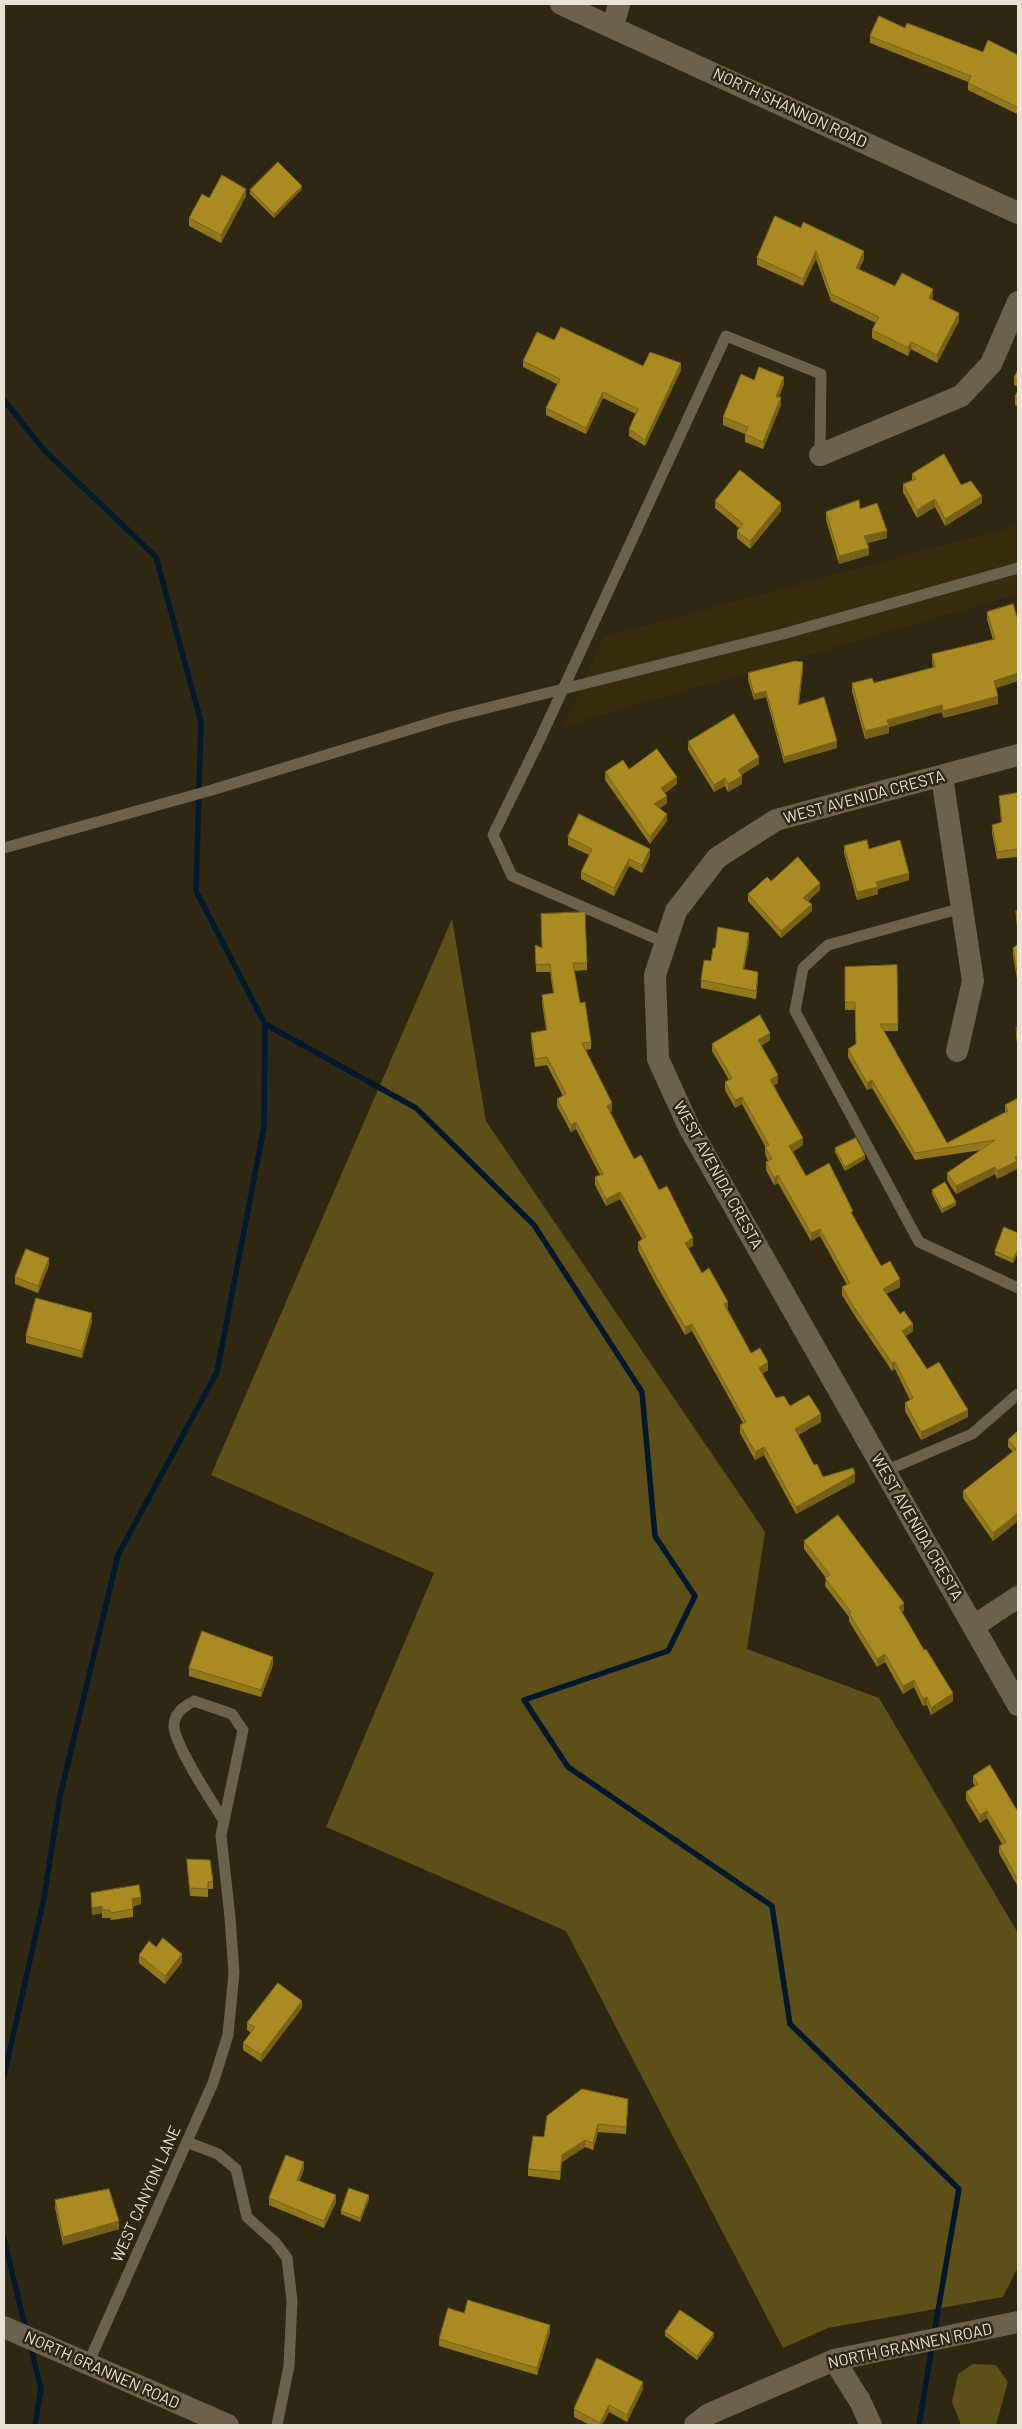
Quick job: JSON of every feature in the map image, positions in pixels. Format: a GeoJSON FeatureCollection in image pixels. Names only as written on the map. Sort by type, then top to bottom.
{"type":"FeatureCollection","features":[{"type":"Feature","properties":{"kind":"street","name":"NORTH SHANNON ROAD"},"geometry":{"type":"LineString","coordinates":[[561,4],[1018,213]]}},
{"type":"Feature","properties":{"kind":"street"},"geometry":{"type":"LineString","coordinates":[[613,27],[619,4]]}},
{"type":"Feature","properties":{"kind":"street"},"geometry":{"type":"LineString","coordinates":[[820,455],[961,396],[991,364],[1018,302]]}},
{"type":"Feature","properties":{"kind":"street","name":"WEST AVENIDA CRESTA"},"geometry":{"type":"LineString","coordinates":[[1018,756],[776,820],[717,858],[676,911],[655,975],[658,1059],[689,1127],[1018,1705]]}},
{"type":"Feature","properties":{"kind":"street"},"geometry":{"type":"LineString","coordinates":[[942,777],[973,981],[957,1051]]}},
{"type":"Feature","properties":{"kind":"street"},"geometry":{"type":"LineString","coordinates":[[974,1626],[1018,1597]]}},
{"type":"Feature","properties":{"kind":"street","name":"NORTH GRANNEN ROAD"},"geometry":{"type":"LineString","coordinates":[[695,2425],[709,2414],[834,2360],[1018,2322]]}},
{"type":"Feature","properties":{"kind":"street","name":"NORTH GRANNEN ROAD"},"geometry":{"type":"LineString","coordinates":[[4,2327],[228,2425]]}},
{"type":"Feature","properties":{"kind":"street"},"geometry":{"type":"LineString","coordinates":[[834,2360],[860,2401],[871,2425]]}},
{"type":"Feature","properties":{"kind":"lane"},"geometry":{"type":"LineString","coordinates":[[666,943],[512,876],[493,835],[726,336],[820,374],[820,455]]}},
{"type":"Feature","properties":{"kind":"lane"},"geometry":{"type":"LineString","coordinates":[[4,848],[212,790],[447,718],[783,634],[1018,568]]}},
{"type":"Feature","properties":{"kind":"lane"},"geometry":{"type":"LineString","coordinates":[[962,908],[828,945],[803,968],[795,1011],[919,1242],[1018,1288]]}},
{"type":"Feature","properties":{"kind":"lane"},"geometry":{"type":"LineString","coordinates":[[885,1471],[972,1434],[1018,1394]]}},
{"type":"Feature","properties":{"kind":"lane","name":"WEST CANYON LANE"},"geometry":{"type":"LineString","coordinates":[[88,2364],[213,2083],[228,2035],[234,1973],[221,1835],[224,1821],[243,1730],[232,1714],[194,1701],[180,1710],[174,1724],[179,1744],[224,1821]]}},
{"type":"Feature","properties":{"kind":"lane"},"geometry":{"type":"LineString","coordinates":[[187,2142],[218,2154],[236,2169],[247,2217],[276,2243],[287,2258],[292,2301],[289,2366],[277,2425]]}},
{"type":"Feature","properties":{"kind":"shaded area"},"geometry":{"type":"Polygon","coordinates":[[[1018,525],[1018,594],[564,726],[603,637],[1018,525]]]}},
{"type":"Feature","properties":{"kind":"shaded area"},"geometry":{"type":"Polygon","coordinates":[[[452,919],[486,1121],[765,1532],[747,1649],[879,1698],[1018,1933],[1018,2267],[1003,2297],[828,2328],[783,2348],[566,1931],[326,1827],[434,1573],[211,1475],[452,919]]]}},
{"type":"Feature","properties":{"kind":"shaded area"},"geometry":{"type":"Polygon","coordinates":[[[973,2364],[996,2365],[1008,2382],[996,2425],[961,2425],[952,2402],[958,2374],[973,2364]]]}},
{"type":"Feature","properties":{"kind":"building"},"geometry":{"type":"Polygon","coordinates":[[[879,16],[905,28],[907,23],[983,52],[988,40],[1018,55],[1017,107],[968,83],[971,76],[870,36],[879,16]]]}},
{"type":"Feature","properties":{"kind":"building"},"geometry":{"type":"Polygon","coordinates":[[[278,162],[302,186],[274,214],[250,190],[278,162]]]}},
{"type":"Feature","properties":{"kind":"building"},"geometry":{"type":"Polygon","coordinates":[[[222,175],[246,189],[221,235],[189,218],[202,194],[209,198],[222,175]]]}},
{"type":"Feature","properties":{"kind":"building"},"geometry":{"type":"Polygon","coordinates":[[[775,216],[801,228],[803,222],[864,251],[856,268],[895,286],[902,273],[933,289],[929,298],[959,313],[937,355],[911,342],[908,348],[872,330],[879,317],[831,294],[816,251],[803,279],[757,258],[775,216]]]}},
{"type":"Feature","properties":{"kind":"building"},"geometry":{"type":"Polygon","coordinates":[[[561,327],[643,366],[650,352],[681,363],[645,440],[629,429],[638,409],[603,392],[586,428],[546,408],[560,379],[523,361],[537,332],[554,340],[561,327]]]}},
{"type":"Feature","properties":{"kind":"building"},"geometry":{"type":"Polygon","coordinates":[[[759,367],[784,377],[776,397],[781,397],[763,442],[745,434],[748,427],[723,417],[741,374],[754,380],[759,367]]]}},
{"type":"Feature","properties":{"kind":"building"},"geometry":{"type":"Polygon","coordinates":[[[1018,370],[1018,380],[1014,378],[1018,370]]]}},
{"type":"Feature","properties":{"kind":"building"},"geometry":{"type":"Polygon","coordinates":[[[944,454],[961,485],[971,481],[982,496],[945,519],[935,499],[917,510],[903,484],[916,479],[912,474],[944,454]]]}},
{"type":"Feature","properties":{"kind":"building"},"geometry":{"type":"Polygon","coordinates":[[[740,470],[781,503],[750,541],[737,531],[743,524],[715,501],[740,470]]]}},
{"type":"Feature","properties":{"kind":"building"},"geometry":{"type":"Polygon","coordinates":[[[859,500],[860,509],[877,503],[887,531],[864,536],[869,548],[839,556],[826,512],[859,500]]]}},
{"type":"Feature","properties":{"kind":"building"},"geometry":{"type":"Polygon","coordinates":[[[1013,604],[1018,620],[1018,673],[994,681],[998,696],[943,711],[942,705],[887,720],[889,725],[865,731],[852,683],[872,678],[874,683],[935,667],[932,654],[995,639],[987,612],[1013,604]]]}},
{"type":"Feature","properties":{"kind":"building"},"geometry":{"type":"Polygon","coordinates":[[[795,661],[803,662],[798,705],[824,697],[837,741],[784,757],[766,691],[754,694],[748,673],[795,661]]]}},
{"type":"Feature","properties":{"kind":"building"},"geometry":{"type":"Polygon","coordinates":[[[734,714],[759,757],[738,770],[742,776],[728,784],[725,778],[714,785],[688,742],[734,714]]]}},
{"type":"Feature","properties":{"kind":"building"},"geometry":{"type":"Polygon","coordinates":[[[657,749],[677,777],[661,788],[667,796],[654,804],[667,814],[650,837],[605,772],[623,760],[629,769],[657,749]]]}},
{"type":"Feature","properties":{"kind":"building"},"geometry":{"type":"Polygon","coordinates":[[[1018,793],[1018,849],[997,852],[992,825],[1002,822],[999,796],[1018,793]]]}},
{"type":"Feature","properties":{"kind":"building"},"geometry":{"type":"Polygon","coordinates":[[[579,814],[650,849],[642,865],[629,859],[614,888],[581,872],[592,849],[568,837],[579,814]]]}},
{"type":"Feature","properties":{"kind":"building"},"geometry":{"type":"Polygon","coordinates":[[[867,840],[869,849],[900,840],[909,873],[876,882],[878,887],[857,892],[844,846],[867,840]]]}},
{"type":"Feature","properties":{"kind":"building"},"geometry":{"type":"Polygon","coordinates":[[[798,857],[820,883],[803,898],[812,904],[781,931],[748,894],[767,877],[771,881],[798,857]]]}},
{"type":"Feature","properties":{"kind":"building"},"geometry":{"type":"Polygon","coordinates":[[[585,912],[587,963],[573,963],[580,1003],[585,1002],[591,1042],[582,1043],[612,1103],[607,1106],[634,1159],[641,1155],[659,1190],[667,1186],[693,1238],[685,1243],[702,1273],[709,1268],[728,1302],[724,1304],[751,1353],[760,1348],[768,1362],[759,1368],[776,1398],[784,1396],[790,1406],[809,1395],[821,1414],[795,1429],[814,1465],[817,1464],[823,1477],[853,1468],[855,1474],[796,1507],[764,1447],[755,1452],[740,1425],[746,1422],[692,1324],[685,1327],[655,1275],[638,1242],[646,1237],[620,1192],[606,1199],[595,1177],[603,1174],[576,1122],[571,1125],[557,1099],[566,1094],[547,1057],[535,1059],[531,1033],[547,1030],[542,995],[554,993],[550,964],[536,965],[535,945],[542,948],[541,914],[585,912]]]}},
{"type":"Feature","properties":{"kind":"building"},"geometry":{"type":"Polygon","coordinates":[[[718,927],[749,933],[743,969],[758,972],[756,991],[701,980],[704,960],[711,961],[718,927]]]}},
{"type":"Feature","properties":{"kind":"building"},"geometry":{"type":"Polygon","coordinates":[[[1018,945],[1018,978],[1013,948],[1018,945]]]}},
{"type":"Feature","properties":{"kind":"building"},"geometry":{"type":"Polygon","coordinates":[[[897,965],[898,1024],[880,1024],[947,1143],[1008,1111],[1005,1105],[1018,1098],[1018,1156],[1015,1157],[1017,1161],[997,1171],[995,1167],[956,1186],[947,1173],[995,1140],[915,1153],[872,1080],[867,1083],[848,1049],[856,1044],[855,1002],[845,1002],[845,967],[897,965]]]}},
{"type":"Feature","properties":{"kind":"building"},"geometry":{"type":"Polygon","coordinates":[[[760,1015],[770,1033],[758,1040],[778,1075],[770,1080],[803,1138],[789,1146],[806,1176],[829,1163],[853,1211],[851,1212],[881,1266],[890,1261],[900,1279],[883,1289],[900,1314],[904,1311],[913,1324],[902,1331],[927,1369],[939,1362],[968,1410],[921,1432],[905,1403],[913,1398],[895,1362],[892,1363],[842,1287],[850,1283],[820,1229],[811,1233],[778,1175],[774,1178],[766,1162],[772,1159],[765,1147],[769,1145],[742,1097],[735,1100],[725,1082],[732,1078],[712,1044],[760,1015]]]}},
{"type":"Feature","properties":{"kind":"building"},"geometry":{"type":"Polygon","coordinates":[[[1018,1027],[1018,1045],[1016,1028],[1018,1027]]]}},
{"type":"Feature","properties":{"kind":"building"},"geometry":{"type":"Polygon","coordinates":[[[856,1138],[865,1155],[845,1167],[835,1148],[856,1138]]]}},
{"type":"Feature","properties":{"kind":"building"},"geometry":{"type":"Polygon","coordinates":[[[945,1182],[956,1202],[942,1209],[932,1190],[945,1182]]]}},
{"type":"Feature","properties":{"kind":"building"},"geometry":{"type":"Polygon","coordinates":[[[1004,1227],[1018,1233],[1018,1249],[1013,1259],[995,1251],[1004,1227]]]}},
{"type":"Feature","properties":{"kind":"building"},"geometry":{"type":"Polygon","coordinates":[[[26,1249],[49,1258],[38,1286],[15,1277],[26,1249]]]}},
{"type":"Feature","properties":{"kind":"building"},"geometry":{"type":"Polygon","coordinates":[[[36,1298],[92,1313],[82,1351],[26,1336],[36,1298]]]}},
{"type":"Feature","properties":{"kind":"building"},"geometry":{"type":"Polygon","coordinates":[[[1018,1431],[1018,1513],[993,1533],[963,1491],[1016,1449],[1008,1440],[1018,1431]]]}},
{"type":"Feature","properties":{"kind":"building"},"geometry":{"type":"Polygon","coordinates":[[[838,1515],[904,1603],[899,1607],[924,1650],[926,1649],[953,1693],[931,1708],[927,1697],[923,1699],[914,1680],[903,1686],[885,1654],[877,1659],[849,1613],[851,1612],[825,1578],[830,1575],[804,1541],[838,1515]]]}},
{"type":"Feature","properties":{"kind":"building"},"geometry":{"type":"Polygon","coordinates":[[[202,1631],[273,1657],[261,1690],[189,1668],[202,1631]]]}},
{"type":"Feature","properties":{"kind":"building"},"geometry":{"type":"Polygon","coordinates":[[[990,1765],[1018,1812],[1018,1880],[999,1846],[1006,1842],[987,1811],[980,1815],[966,1792],[978,1784],[973,1776],[990,1765]]]}},
{"type":"Feature","properties":{"kind":"building"},"geometry":{"type":"Polygon","coordinates":[[[187,1859],[210,1860],[213,1881],[208,1882],[208,1889],[190,1888],[187,1859]]]}},
{"type":"Feature","properties":{"kind":"building"},"geometry":{"type":"Polygon","coordinates":[[[139,1885],[141,1897],[132,1899],[133,1909],[111,1913],[110,1910],[102,1910],[102,1906],[92,1908],[91,1893],[139,1885]]]}},
{"type":"Feature","properties":{"kind":"building"},"geometry":{"type":"Polygon","coordinates":[[[163,1938],[182,1954],[165,1976],[139,1955],[149,1941],[156,1947],[163,1938]]]}},
{"type":"Feature","properties":{"kind":"building"},"geometry":{"type":"Polygon","coordinates":[[[278,1983],[302,2001],[261,2055],[243,2043],[255,2027],[247,2023],[278,1983]]]}},
{"type":"Feature","properties":{"kind":"building"},"geometry":{"type":"Polygon","coordinates":[[[582,2089],[628,2099],[626,2127],[598,2124],[593,2143],[585,2140],[562,2155],[560,2172],[528,2169],[533,2136],[544,2137],[547,2116],[582,2089]]]}},
{"type":"Feature","properties":{"kind":"building"},"geometry":{"type":"Polygon","coordinates":[[[286,2155],[304,2162],[297,2180],[336,2195],[324,2221],[269,2198],[286,2155]]]}},
{"type":"Feature","properties":{"kind":"building"},"geometry":{"type":"Polygon","coordinates":[[[349,2188],[369,2195],[360,2218],[341,2211],[349,2188]]]}},
{"type":"Feature","properties":{"kind":"building"},"geometry":{"type":"Polygon","coordinates":[[[109,2189],[119,2221],[63,2237],[55,2200],[109,2189]]]}},
{"type":"Feature","properties":{"kind":"building"},"geometry":{"type":"Polygon","coordinates":[[[468,2300],[550,2325],[537,2368],[439,2339],[448,2308],[464,2313],[468,2300]]]}},
{"type":"Feature","properties":{"kind":"building"},"geometry":{"type":"Polygon","coordinates":[[[680,2310],[714,2333],[697,2356],[665,2332],[680,2310]]]}},
{"type":"Feature","properties":{"kind":"building"},"geometry":{"type":"Polygon","coordinates":[[[597,2358],[643,2382],[627,2415],[609,2405],[600,2423],[574,2409],[597,2358]]]}},
{"type":"Feature","properties":{"kind":"waterway"},"geometry":{"type":"LineString","coordinates":[[4,400],[44,450],[156,557],[201,722],[196,891],[265,1024],[416,1108],[534,1225],[642,1392],[655,1536],[695,1596],[668,1651],[524,1700],[568,1767],[772,1906],[790,2024],[959,2189],[934,2334]]}},
{"type":"Feature","properties":{"kind":"waterway"},"geometry":{"type":"LineString","coordinates":[[4,2076],[44,1898],[60,1796],[118,1555],[217,1372],[264,1127],[265,1024]]}},
{"type":"Feature","properties":{"kind":"waterway"},"geometry":{"type":"LineString","coordinates":[[4,2239],[26,2330]]}},
{"type":"Feature","properties":{"kind":"waterway"},"geometry":{"type":"LineString","coordinates":[[30,2344],[41,2389],[35,2425]]}},
{"type":"Feature","properties":{"kind":"waterway"},"geometry":{"type":"LineString","coordinates":[[919,2425],[932,2346]]}}]}
